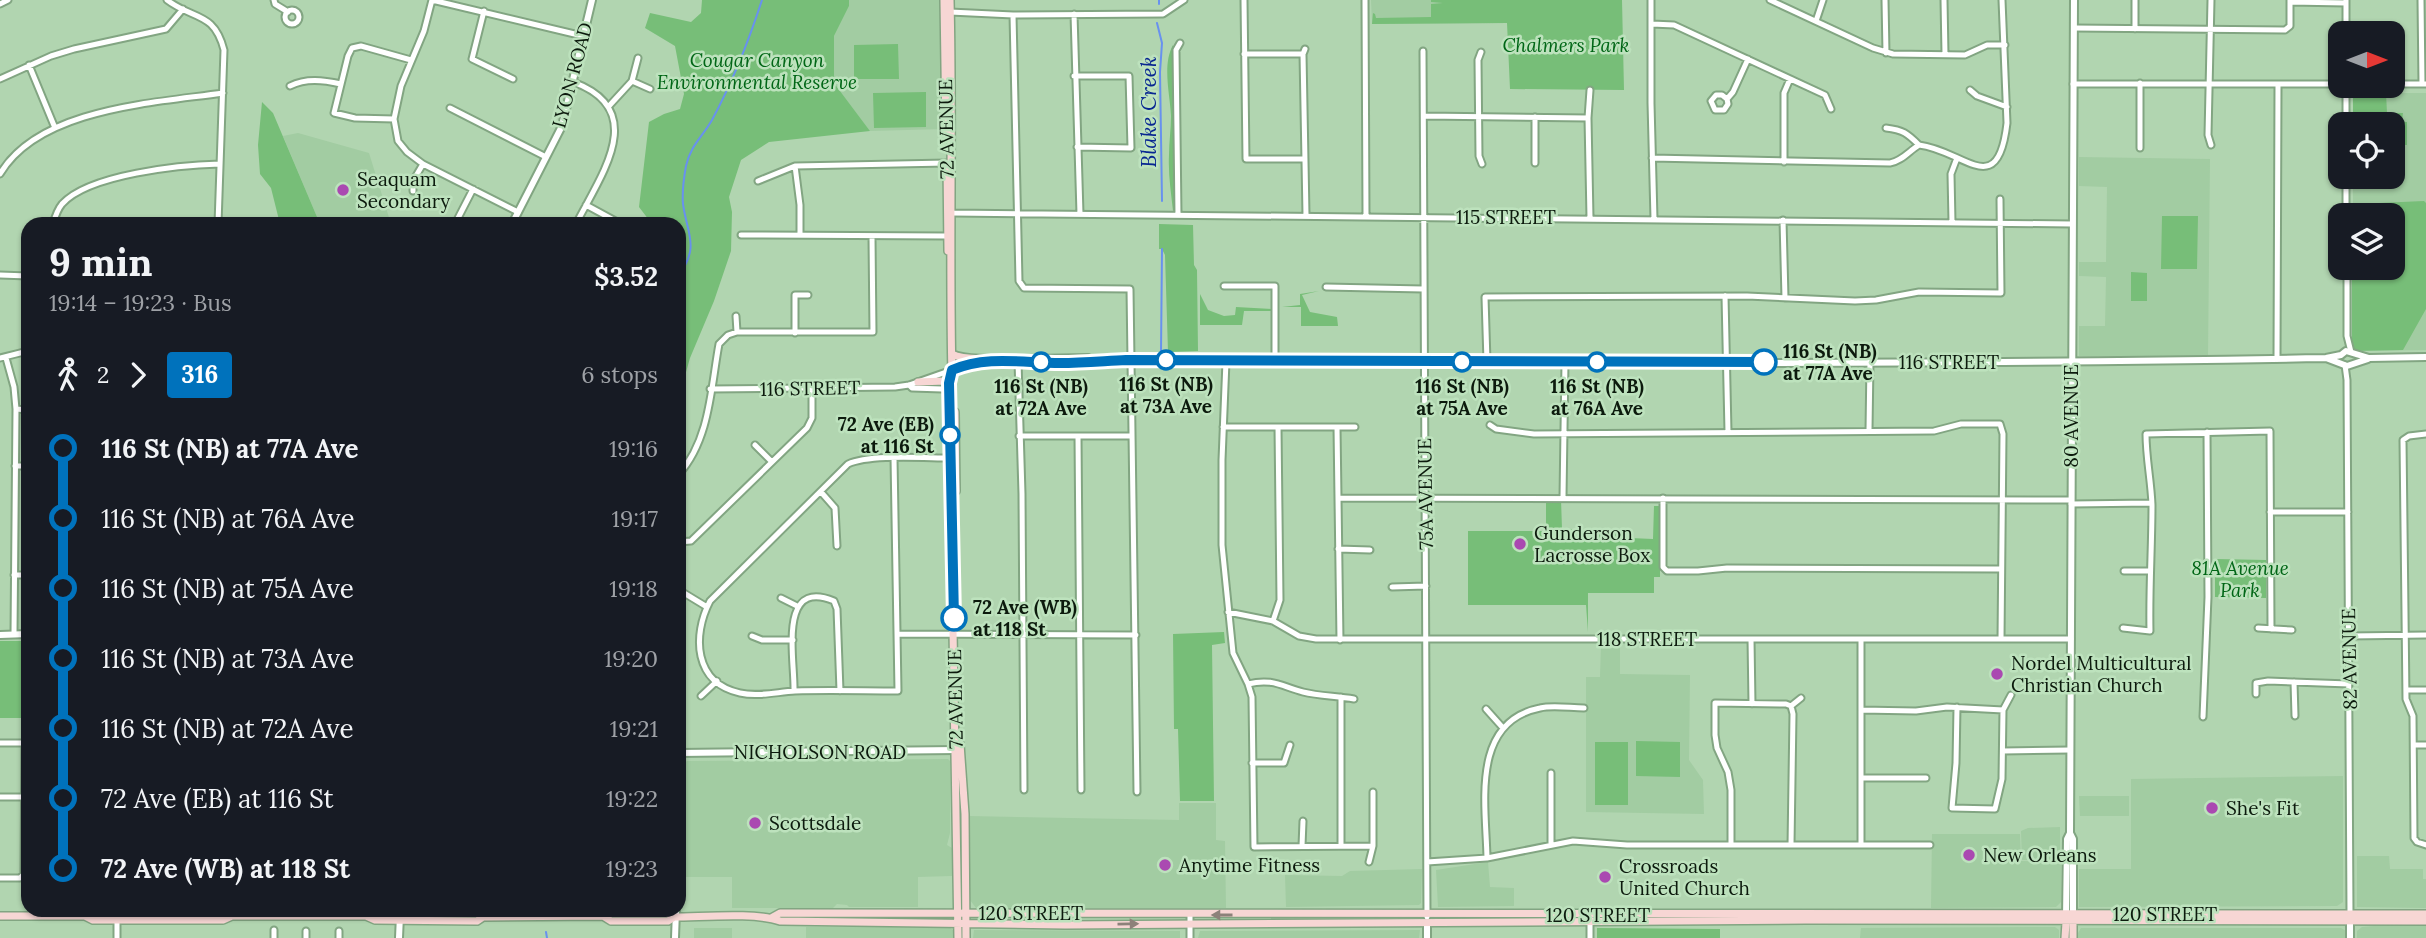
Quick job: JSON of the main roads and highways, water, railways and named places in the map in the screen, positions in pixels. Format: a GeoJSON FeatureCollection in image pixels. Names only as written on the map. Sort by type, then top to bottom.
{"type":"FeatureCollection","features":[{"type":"Feature","properties":{"kind":"main road","name":"72 AVENUE"},"geometry":{"type":"LineString","coordinates":[[944,0],[947,12],[952,214],[950,458],[956,636]]}},
{"type":"Feature","properties":{"kind":"main road","name":"72 AVENUE"},"geometry":{"type":"LineString","coordinates":[[950,0],[947,12],[946,203],[946,236],[950,258]]}},
{"type":"Feature","properties":{"kind":"main road"},"geometry":{"type":"LineString","coordinates":[[952,354],[957,357],[1001,361]]}},
{"type":"Feature","properties":{"kind":"main road","name":"72 AVENUE"},"geometry":{"type":"LineString","coordinates":[[951,377],[954,396],[958,750],[956,816],[962,913]]}},
{"type":"Feature","properties":{"kind":"main road"},"geometry":{"type":"LineString","coordinates":[[918,382],[951,377]]}},
{"type":"Feature","properties":{"kind":"main road","name":"72 AVENUE"},"geometry":{"type":"LineString","coordinates":[[958,750],[965,851],[962,913],[965,938]]}},
{"type":"Feature","properties":{"kind":"main road"},"geometry":{"type":"LineString","coordinates":[[956,816],[961,825],[961,846],[965,851]]}},
{"type":"Feature","properties":{"kind":"main road","name":"120 STREET"},"geometry":{"type":"LineString","coordinates":[[771,918],[780,913],[962,913],[1275,924],[1748,914],[2069,918],[2236,914],[2426,921]]}},
{"type":"Feature","properties":{"kind":"main road"},"geometry":{"type":"LineString","coordinates":[[1725,921],[1748,914]]}},
{"type":"Feature","properties":{"kind":"main road","name":"120 STREET"},"geometry":{"type":"LineString","coordinates":[[1590,918],[1806,920],[1863,917],[1869,914],[2222,921],[2426,914]]}},
{"type":"Feature","properties":{"kind":"main road"},"geometry":{"type":"LineString","coordinates":[[2200,921],[2211,918],[2214,914]]}},
{"type":"Feature","properties":{"kind":"main road"},"geometry":{"type":"LineString","coordinates":[[2222,921],[2236,914]]}},
{"type":"Feature","properties":{"kind":"main road","name":"120 STREET"},"geometry":{"type":"LineString","coordinates":[[686,915],[771,918],[780,921],[962,923],[1308,915],[1427,919]]}},
{"type":"Feature","properties":{"kind":"main road"},"geometry":{"type":"LineString","coordinates":[[1275,924],[1279,917],[1308,915]]}},
{"type":"Feature","properties":{"kind":"main road"},"geometry":{"type":"LineString","coordinates":[[1310,923],[1314,919],[1346,915]]}},
{"type":"Feature","properties":{"kind":"main road","name":"120 STREET"},"geometry":{"type":"LineString","coordinates":[[0,916],[21,916]]}},
{"type":"Feature","properties":{"kind":"main road","name":"120 STREET"},"geometry":{"type":"LineString","coordinates":[[605,917],[611,921],[668,921],[673,917]]}},
{"type":"Feature","properties":{"kind":"main road","name":"80 AVENUE"},"geometry":{"type":"LineString","coordinates":[[2065,938],[2069,918]]}},
{"type":"Feature","properties":{"kind":"main road","name":"80 AVENUE"},"geometry":{"type":"LineString","coordinates":[[2069,918],[2073,938]]}},
{"type":"Feature","properties":{"kind":"main road","name":"72 AVENUE"},"geometry":{"type":"LineString","coordinates":[[958,938],[962,923]]}},
{"type":"Feature","properties":{"kind":"waterway"},"geometry":{"type":"LineString","coordinates":[[686,217],[683,199],[688,159],[726,91],[762,0]]}},
{"type":"Feature","properties":{"kind":"waterway","name":"Blake Creek"},"geometry":{"type":"LineString","coordinates":[[1157,23],[1162,43],[1162,201]]}},
{"type":"Feature","properties":{"kind":"waterway"},"geometry":{"type":"LineString","coordinates":[[686,219],[691,248],[686,263]]}},
{"type":"Feature","properties":{"kind":"waterway","name":"Blake Creek"},"geometry":{"type":"LineString","coordinates":[[1161,352],[1162,249]]}},
{"type":"Feature","properties":{"kind":"waterway"},"geometry":{"type":"LineString","coordinates":[[546,932],[547,938]]}},
{"type":"Feature","properties":{"kind":"place","name":"Seaquam Secondary"},"geometry":{"type":"Point","coordinates":[343,190]}},
{"type":"Feature","properties":{"kind":"place","name":"116 St (NB) at 73A Ave"},"geometry":{"type":"Point","coordinates":[1166,360]}},
{"type":"Feature","properties":{"kind":"place","name":"116 St (NB) at 72A Ave"},"geometry":{"type":"Point","coordinates":[1041,362]}},
{"type":"Feature","properties":{"kind":"place","name":"116 St (NB) at 75A Ave"},"geometry":{"type":"Point","coordinates":[1462,362]}},
{"type":"Feature","properties":{"kind":"place","name":"116 St (NB) at 76A Ave"},"geometry":{"type":"Point","coordinates":[1597,362]}},
{"type":"Feature","properties":{"kind":"place","name":"116 St (NB) at 77A Ave"},"geometry":{"type":"Point","coordinates":[1764,362]}},
{"type":"Feature","properties":{"kind":"place","name":"72 Ave (EB) at 116 St"},"geometry":{"type":"Point","coordinates":[950,435]}},
{"type":"Feature","properties":{"kind":"place","name":"Gunderson Lacrosse Box"},"geometry":{"type":"Point","coordinates":[1520,544]}},
{"type":"Feature","properties":{"kind":"place","name":"72 Ave (WB) at 118 St"},"geometry":{"type":"Point","coordinates":[954,618]}},
{"type":"Feature","properties":{"kind":"place","name":"Nordel Multicultural Christian Church"},"geometry":{"type":"Point","coordinates":[1997,674]}},
{"type":"Feature","properties":{"kind":"place","name":"She's Fit"},"geometry":{"type":"Point","coordinates":[2212,808]}},
{"type":"Feature","properties":{"kind":"place","name":"Scottsdale"},"geometry":{"type":"Point","coordinates":[755,823]}},
{"type":"Feature","properties":{"kind":"place","name":"New Orleans"},"geometry":{"type":"Point","coordinates":[1969,855]}},
{"type":"Feature","properties":{"kind":"place","name":"Anytime Fitness"},"geometry":{"type":"Point","coordinates":[1165,865]}},
{"type":"Feature","properties":{"kind":"place","name":"Crossroads United Church"},"geometry":{"type":"Point","coordinates":[1605,877]}},
{"type":"Feature","properties":{"kind":"park label","name":"Chalmers Park"},"geometry":{"type":"Point","coordinates":[1566,45]}},
{"type":"Feature","properties":{"kind":"park label","name":"Cougar Canyon Environmental Reserve"},"geometry":{"type":"Point","coordinates":[757,71]}},
{"type":"Feature","properties":{"kind":"park label","name":"81A Avenue Park"},"geometry":{"type":"Point","coordinates":[2240,579]}}]}
